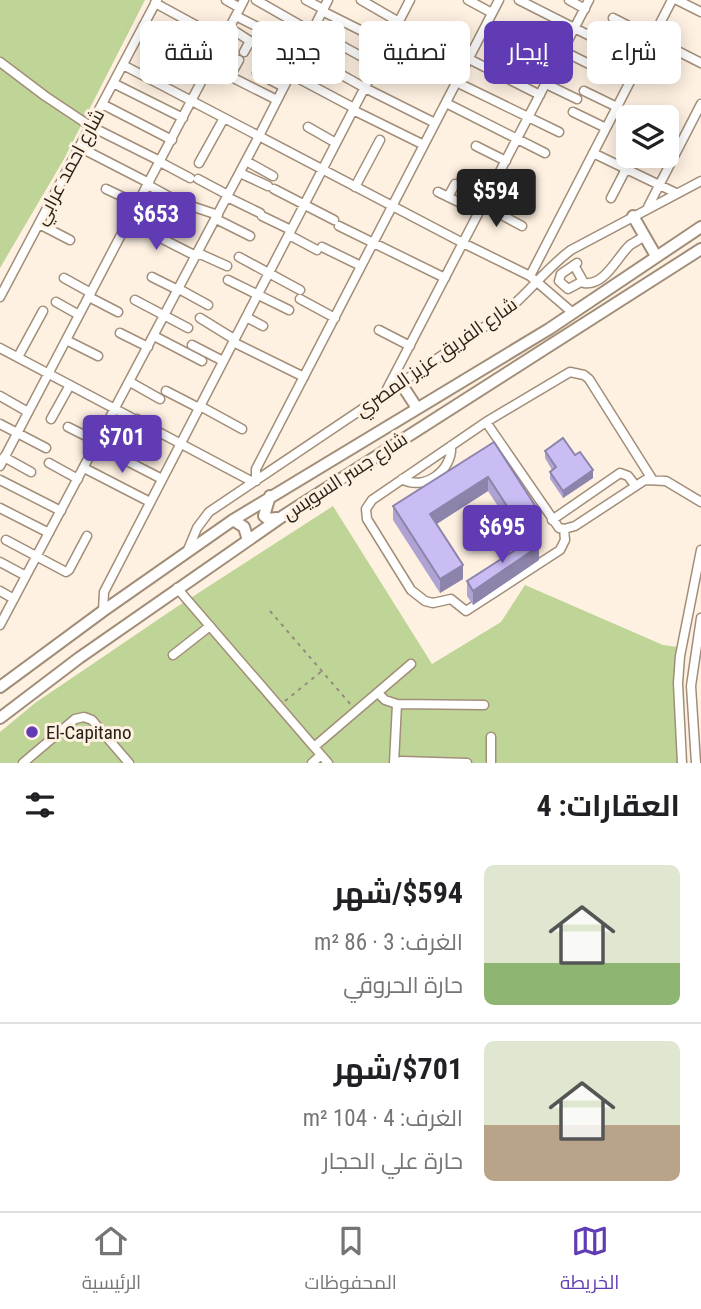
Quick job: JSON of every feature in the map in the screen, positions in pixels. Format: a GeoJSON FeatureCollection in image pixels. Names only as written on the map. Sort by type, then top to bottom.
{"type":"FeatureCollection","features":[{"type":"Feature","properties":{"kind":"main road"},"geometry":{"type":"LineString","coordinates":[[633,216],[656,256]]}},
{"type":"Feature","properties":{"kind":"main road","name":"شارع جسر السويس"},"geometry":{"type":"LineString","coordinates":[[0,687],[233,520],[573,313],[701,227]]}},
{"type":"Feature","properties":{"kind":"main road","name":"شارع جسر السويس"},"geometry":{"type":"LineString","coordinates":[[0,718],[27,695],[283,516],[670,267],[701,250]]}},
{"type":"Feature","properties":{"kind":"main road"},"geometry":{"type":"LineString","coordinates":[[400,382],[417,408]]}},
{"type":"Feature","properties":{"kind":"main road"},"geometry":{"type":"LineString","coordinates":[[270,496],[264,510],[265,517],[272,519],[283,516]]}},
{"type":"Feature","properties":{"kind":"main road"},"geometry":{"type":"LineString","coordinates":[[233,520],[244,527],[248,540]]}},
{"type":"Feature","properties":{"kind":"street"},"geometry":{"type":"LineString","coordinates":[[226,0],[242,4],[233,21]]}},
{"type":"Feature","properties":{"kind":"street"},"geometry":{"type":"LineString","coordinates":[[256,0],[294,21]]}},
{"type":"Feature","properties":{"kind":"street"},"geometry":{"type":"LineString","coordinates":[[306,0],[359,29]]}},
{"type":"Feature","properties":{"kind":"street"},"geometry":{"type":"LineString","coordinates":[[317,21],[328,0]]}},
{"type":"Feature","properties":{"kind":"street"},"geometry":{"type":"LineString","coordinates":[[361,0],[397,21]]}},
{"type":"Feature","properties":{"kind":"street"},"geometry":{"type":"LineString","coordinates":[[468,0],[492,13]]}},
{"type":"Feature","properties":{"kind":"street"},"geometry":{"type":"LineString","coordinates":[[470,55],[499,0]]}},
{"type":"Feature","properties":{"kind":"street"},"geometry":{"type":"LineString","coordinates":[[519,0],[587,34]]}},
{"type":"Feature","properties":{"kind":"street"},"geometry":{"type":"LineString","coordinates":[[569,0],[587,4],[573,32]]}},
{"type":"Feature","properties":{"kind":"street"},"geometry":{"type":"LineString","coordinates":[[661,21],[672,0]]}},
{"type":"Feature","properties":{"kind":"street"},"geometry":{"type":"LineString","coordinates":[[677,0],[701,12]]}},
{"type":"Feature","properties":{"kind":"street"},"geometry":{"type":"LineString","coordinates":[[399,21],[409,1]]}},
{"type":"Feature","properties":{"kind":"street"},"geometry":{"type":"LineString","coordinates":[[156,2],[190,21]]}},
{"type":"Feature","properties":{"kind":"street","name":"شارع احمد عرابي"},"geometry":{"type":"LineString","coordinates":[[146,21],[156,2]]}},
{"type":"Feature","properties":{"kind":"street"},"geometry":{"type":"LineString","coordinates":[[236,16],[252,24]]}},
{"type":"Feature","properties":{"kind":"street"},"geometry":{"type":"LineString","coordinates":[[613,18],[619,21]]}},
{"type":"Feature","properties":{"kind":"street","name":"شارع احمد عرابي"},"geometry":{"type":"LineString","coordinates":[[0,297],[140,33]]}},
{"type":"Feature","properties":{"kind":"street"},"geometry":{"type":"LineString","coordinates":[[238,34],[250,41],[238,61]]}},
{"type":"Feature","properties":{"kind":"street"},"geometry":{"type":"LineString","coordinates":[[681,53],[701,63]]}},
{"type":"Feature","properties":{"kind":"street"},"geometry":{"type":"LineString","coordinates":[[470,60],[540,95]]}},
{"type":"Feature","properties":{"kind":"street"},"geometry":{"type":"LineString","coordinates":[[0,62],[90,126],[228,196],[320,249],[361,266]]}},
{"type":"Feature","properties":{"kind":"street"},"geometry":{"type":"LineString","coordinates":[[123,65],[534,279],[573,313]]}},
{"type":"Feature","properties":{"kind":"street"},"geometry":{"type":"LineString","coordinates":[[345,76],[435,123]]}},
{"type":"Feature","properties":{"kind":"street"},"geometry":{"type":"LineString","coordinates":[[238,80],[277,100]]}},
{"type":"Feature","properties":{"kind":"street"},"geometry":{"type":"LineString","coordinates":[[113,83],[183,118]]}},
{"type":"Feature","properties":{"kind":"street"},"geometry":{"type":"LineString","coordinates":[[31,472],[2,459],[201,84]]}},
{"type":"Feature","properties":{"kind":"street"},"geometry":{"type":"LineString","coordinates":[[278,84],[284,87]]}},
{"type":"Feature","properties":{"kind":"street"},"geometry":{"type":"LineString","coordinates":[[0,625],[286,84]]}},
{"type":"Feature","properties":{"kind":"street"},"geometry":{"type":"LineString","coordinates":[[312,84],[424,145]]}},
{"type":"Feature","properties":{"kind":"street"},"geometry":{"type":"LineString","coordinates":[[103,611],[104,592],[367,84]]}},
{"type":"Feature","properties":{"kind":"street"},"geometry":{"type":"LineString","coordinates":[[0,348],[255,481],[256,469],[455,84]]}},
{"type":"Feature","properties":{"kind":"street"},"geometry":{"type":"LineString","coordinates":[[460,84],[559,132]]}},
{"type":"Feature","properties":{"kind":"street"},"geometry":{"type":"LineString","coordinates":[[386,392],[546,84],[577,99]]}},
{"type":"Feature","properties":{"kind":"street"},"geometry":{"type":"LineString","coordinates":[[618,105],[629,84]]}},
{"type":"Feature","properties":{"kind":"street"},"geometry":{"type":"LineString","coordinates":[[584,91],[616,107]]}},
{"type":"Feature","properties":{"kind":"street"},"geometry":{"type":"LineString","coordinates":[[446,103],[545,153]]}},
{"type":"Feature","properties":{"kind":"street"},"geometry":{"type":"LineString","coordinates":[[102,104],[172,139]]}},
{"type":"Feature","properties":{"kind":"street"},"geometry":{"type":"LineString","coordinates":[[647,208],[701,104]]}},
{"type":"Feature","properties":{"kind":"street"},"geometry":{"type":"LineString","coordinates":[[534,279],[616,109]]}},
{"type":"Feature","properties":{"kind":"street"},"geometry":{"type":"LineString","coordinates":[[573,112],[606,128]]}},
{"type":"Feature","properties":{"kind":"street"},"geometry":{"type":"LineString","coordinates":[[199,163],[224,118]]}},
{"type":"Feature","properties":{"kind":"street"},"geometry":{"type":"LineString","coordinates":[[307,127],[336,142]]}},
{"type":"Feature","properties":{"kind":"street"},"geometry":{"type":"LineString","coordinates":[[355,187],[380,140]]}},
{"type":"Feature","properties":{"kind":"street"},"geometry":{"type":"LineString","coordinates":[[477,146],[506,161]]}},
{"type":"Feature","properties":{"kind":"street"},"geometry":{"type":"LineString","coordinates":[[79,147],[179,202],[217,217],[250,236]]}},
{"type":"Feature","properties":{"kind":"street"},"geometry":{"type":"LineString","coordinates":[[593,153],[676,193]]}},
{"type":"Feature","properties":{"kind":"street"},"geometry":{"type":"LineString","coordinates":[[246,161],[273,176]]}},
{"type":"Feature","properties":{"kind":"street"},"geometry":{"type":"LineString","coordinates":[[611,198],[626,169]]}},
{"type":"Feature","properties":{"kind":"street"},"geometry":{"type":"LineString","coordinates":[[240,173],[445,278]]}},
{"type":"Feature","properties":{"kind":"street"},"geometry":{"type":"LineString","coordinates":[[448,197],[458,181],[489,193]]}},
{"type":"Feature","properties":{"kind":"street","name":"شارع الفريق عزيز المصري"},"geometry":{"type":"LineString","coordinates":[[187,552],[197,528],[209,512],[499,317],[520,300],[534,279],[571,250],[701,181]]}},
{"type":"Feature","properties":{"kind":"street"},"geometry":{"type":"LineString","coordinates":[[106,188],[138,204],[181,220]]}},
{"type":"Feature","properties":{"kind":"street"},"geometry":{"type":"LineString","coordinates":[[438,192],[522,226]]}},
{"type":"Feature","properties":{"kind":"street"},"geometry":{"type":"LineString","coordinates":[[129,222],[228,267]]}},
{"type":"Feature","properties":{"kind":"street"},"geometry":{"type":"LineString","coordinates":[[39,224],[70,240]]}},
{"type":"Feature","properties":{"kind":"street"},"geometry":{"type":"LineString","coordinates":[[583,281],[570,289],[565,288],[559,281],[561,274],[576,264],[583,281],[588,284],[605,274],[629,246],[645,236]]}},
{"type":"Feature","properties":{"kind":"street"},"geometry":{"type":"LineString","coordinates":[[239,257],[269,273],[335,318]]}},
{"type":"Feature","properties":{"kind":"street"},"geometry":{"type":"LineString","coordinates":[[152,277],[208,305]]}},
{"type":"Feature","properties":{"kind":"street"},"geometry":{"type":"LineString","coordinates":[[64,278],[118,313]]}},
{"type":"Feature","properties":{"kind":"street"},"geometry":{"type":"LineString","coordinates":[[228,280],[289,310]]}},
{"type":"Feature","properties":{"kind":"street"},"geometry":{"type":"LineString","coordinates":[[135,300],[188,328]]}},
{"type":"Feature","properties":{"kind":"street"},"geometry":{"type":"LineString","coordinates":[[56,302],[79,315]]}},
{"type":"Feature","properties":{"kind":"street"},"geometry":{"type":"LineString","coordinates":[[18,357],[43,311]]}},
{"type":"Feature","properties":{"kind":"street"},"geometry":{"type":"LineString","coordinates":[[246,317],[263,326]]}},
{"type":"Feature","properties":{"kind":"street"},"geometry":{"type":"LineString","coordinates":[[200,318],[234,340],[304,377]]}},
{"type":"Feature","properties":{"kind":"street"},"geometry":{"type":"LineString","coordinates":[[379,330],[410,346]]}},
{"type":"Feature","properties":{"kind":"street"},"geometry":{"type":"LineString","coordinates":[[120,333],[148,347]]}},
{"type":"Feature","properties":{"kind":"street"},"geometry":{"type":"LineString","coordinates":[[154,336],[202,361]]}},
{"type":"Feature","properties":{"kind":"street"},"geometry":{"type":"LineString","coordinates":[[66,340],[98,356]]}},
{"type":"Feature","properties":{"kind":"street"},"geometry":{"type":"LineString","coordinates":[[191,345],[223,360]]}},
{"type":"Feature","properties":{"kind":"street"},"geometry":{"type":"LineString","coordinates":[[564,529],[565,540],[560,550],[470,610],[463,610],[451,599],[429,603],[411,590],[366,514],[368,504],[372,500],[486,422],[563,374],[577,372],[589,379],[652,479]]}},
{"type":"Feature","properties":{"kind":"street"},"geometry":{"type":"LineString","coordinates":[[130,382],[199,407],[242,429]]}},
{"type":"Feature","properties":{"kind":"street"},"geometry":{"type":"LineString","coordinates":[[51,419],[70,385]]}},
{"type":"Feature","properties":{"kind":"street"},"geometry":{"type":"LineString","coordinates":[[0,396],[28,412]]}},
{"type":"Feature","properties":{"kind":"street"},"geometry":{"type":"LineString","coordinates":[[125,439],[136,419]]}},
{"type":"Feature","properties":{"kind":"street"},"geometry":{"type":"LineString","coordinates":[[486,422],[559,528],[570,528],[635,485],[652,479],[672,483],[701,502]]}},
{"type":"Feature","properties":{"kind":"street"},"geometry":{"type":"LineString","coordinates":[[0,424],[46,448]]}},
{"type":"Feature","properties":{"kind":"street"},"geometry":{"type":"LineString","coordinates":[[68,427],[162,479]]}},
{"type":"Feature","properties":{"kind":"street"},"geometry":{"type":"LineString","coordinates":[[402,479],[412,484],[422,484],[447,467],[451,446]]}},
{"type":"Feature","properties":{"kind":"street"},"geometry":{"type":"LineString","coordinates":[[49,463],[78,478]]}},
{"type":"Feature","properties":{"kind":"street"},"geometry":{"type":"LineString","coordinates":[[84,468],[150,502]]}},
{"type":"Feature","properties":{"kind":"street"},"geometry":{"type":"LineString","coordinates":[[552,520],[620,474],[626,474],[635,485]]}},
{"type":"Feature","properties":{"kind":"street"},"geometry":{"type":"LineString","coordinates":[[0,480],[61,511]]}},
{"type":"Feature","properties":{"kind":"street"},"geometry":{"type":"LineString","coordinates":[[575,504],[585,519]]}},
{"type":"Feature","properties":{"kind":"street"},"geometry":{"type":"LineString","coordinates":[[0,508],[49,533]]}},
{"type":"Feature","properties":{"kind":"street"},"geometry":{"type":"LineString","coordinates":[[6,540],[67,572],[87,536]]}},
{"type":"Feature","properties":{"kind":"street"},"geometry":{"type":"LineString","coordinates":[[682,763],[678,683],[680,656],[701,550]]}},
{"type":"Feature","properties":{"kind":"street"},"geometry":{"type":"LineString","coordinates":[[0,562],[26,576]]}},
{"type":"Feature","properties":{"kind":"street"},"geometry":{"type":"LineString","coordinates":[[177,588],[328,763]]}},
{"type":"Feature","properties":{"kind":"street"},"geometry":{"type":"LineString","coordinates":[[0,591],[14,599]]}},
{"type":"Feature","properties":{"kind":"street"},"geometry":{"type":"LineString","coordinates":[[696,763],[691,685],[701,618]]}},
{"type":"Feature","properties":{"kind":"street"},"geometry":{"type":"LineString","coordinates":[[173,655],[210,626]]}},
{"type":"Feature","properties":{"kind":"street"},"geometry":{"type":"LineString","coordinates":[[314,747],[411,664]]}},
{"type":"Feature","properties":{"kind":"street"},"geometry":{"type":"LineString","coordinates":[[378,693],[397,704],[484,705]]}},
{"type":"Feature","properties":{"kind":"street"},"geometry":{"type":"LineString","coordinates":[[397,704],[395,763],[467,763]]}},
{"type":"Feature","properties":{"kind":"street"},"geometry":{"type":"LineString","coordinates":[[23,763],[75,719],[84,717],[92,720],[129,763]]}},
{"type":"Feature","properties":{"kind":"street"},"geometry":{"type":"LineString","coordinates":[[491,737],[491,763]]}},
{"type":"Feature","properties":{"kind":"street"},"geometry":{"type":"LineString","coordinates":[[312,763],[321,755]]}},
{"type":"Feature","properties":{"kind":"path"},"geometry":{"type":"LineString","coordinates":[[270,611],[356,711]]}},
{"type":"Feature","properties":{"kind":"path"},"geometry":{"type":"LineString","coordinates":[[279,706],[322,671]]}},
{"type":"Feature","properties":{"kind":"green space"},"geometry":{"type":"Polygon","coordinates":[[[0,0],[145,0],[64,159],[0,268],[0,0]]]}},
{"type":"Feature","properties":{"kind":"green space"},"geometry":{"type":"Polygon","coordinates":[[[333,506],[432,664],[501,622],[525,585],[663,645],[678,647],[675,669],[678,763],[0,763],[0,732],[35,703],[333,506]]]}},
{"type":"Feature","properties":{"kind":"building"},"geometry":{"type":"Polygon","coordinates":[[[563,438],[575,455],[580,452],[593,470],[563,491],[550,472],[556,467],[545,451],[563,438]]]}},
{"type":"Feature","properties":{"kind":"building"},"geometry":{"type":"Polygon","coordinates":[[[494,442],[538,510],[518,523],[488,477],[430,514],[463,565],[440,579],[393,506],[494,442]]]}},
{"type":"Feature","properties":{"kind":"building"},"geometry":{"type":"Polygon","coordinates":[[[534,538],[539,546],[473,591],[467,581],[534,538]]]}},
{"type":"Feature","properties":{"kind":"place","name":"El-Capitano"},"geometry":{"type":"Point","coordinates":[32,732]}}]}
